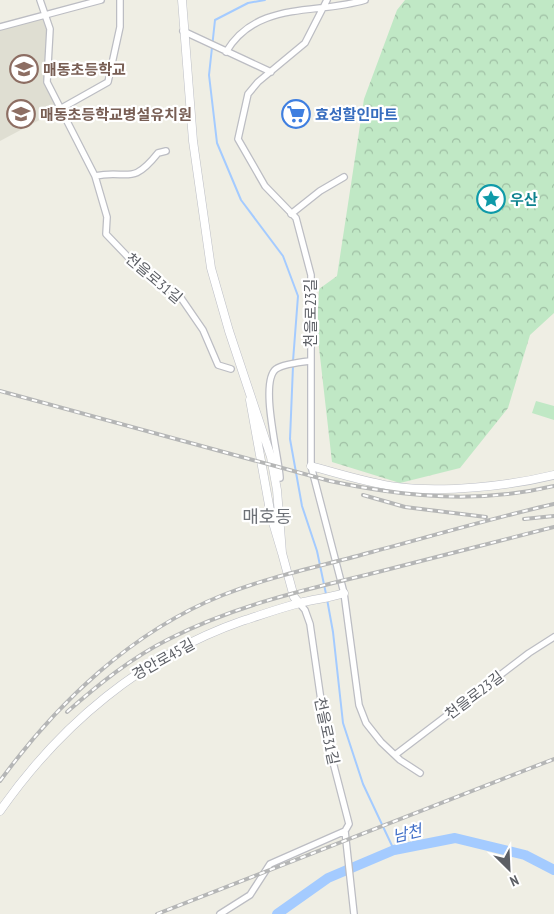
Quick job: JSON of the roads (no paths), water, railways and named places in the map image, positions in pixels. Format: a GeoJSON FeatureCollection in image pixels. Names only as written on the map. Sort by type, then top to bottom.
{"type":"FeatureCollection","features":[{"type":"Feature","properties":{"kind":"street","name":"천을로31길"},"geometry":{"type":"LineString","coordinates":[[40,0],[50,29],[46,82],[95,176],[106,217],[106,234],[128,257],[182,298],[202,330],[218,365],[231,369]]}},
{"type":"Feature","properties":{"kind":"street"},"geometry":{"type":"LineString","coordinates":[[0,27],[101,0]]}},
{"type":"Feature","properties":{"kind":"street"},"geometry":{"type":"LineString","coordinates":[[60,109],[108,82],[120,27],[120,0]]}},
{"type":"Feature","properties":{"kind":"street"},"geometry":{"type":"LineString","coordinates":[[182,0],[193,140],[212,268],[250,400],[270,516],[282,553]]}},
{"type":"Feature","properties":{"kind":"street"},"geometry":{"type":"LineString","coordinates":[[226,52],[254,23],[278,12],[325,3],[365,0]]}},
{"type":"Feature","properties":{"kind":"street","name":"천을로23길"},"geometry":{"type":"LineString","coordinates":[[325,3],[305,43],[258,82],[246,99],[238,140],[266,186],[296,218],[311,275],[307,361],[311,466],[341,594],[359,705],[366,723],[395,755],[420,773]]}},
{"type":"Feature","properties":{"kind":"street"},"geometry":{"type":"LineString","coordinates":[[183,31],[272,72]]}},
{"type":"Feature","properties":{"kind":"street"},"geometry":{"type":"LineString","coordinates":[[95,176],[104,174],[132,176],[151,162],[158,153],[166,152]]}},
{"type":"Feature","properties":{"kind":"street"},"geometry":{"type":"LineString","coordinates":[[291,214],[320,191],[344,177]]}},
{"type":"Feature","properties":{"kind":"street"},"geometry":{"type":"LineString","coordinates":[[280,478],[279,457],[270,407],[270,376],[277,368],[307,361]]}},
{"type":"Feature","properties":{"kind":"street"},"geometry":{"type":"LineString","coordinates":[[250,400],[263,429],[275,475],[282,553]]}},
{"type":"Feature","properties":{"kind":"street"},"geometry":{"type":"LineString","coordinates":[[311,466],[399,487],[449,488],[523,483],[554,475]]}},
{"type":"Feature","properties":{"kind":"street","name":"천을로31길"},"geometry":{"type":"LineString","coordinates":[[282,553],[294,597],[305,610],[310,624],[326,736],[349,824],[346,831],[347,849],[354,911]]}},
{"type":"Feature","properties":{"kind":"street","name":"경안로45길"},"geometry":{"type":"LineString","coordinates":[[0,811],[17,786],[66,732],[129,678],[152,662],[209,634],[241,622],[299,603],[341,594]]}},
{"type":"Feature","properties":{"kind":"street","name":"천을로23길"},"geometry":{"type":"LineString","coordinates":[[395,755],[529,653],[554,637]]}},
{"type":"Feature","properties":{"kind":"street"},"geometry":{"type":"LineString","coordinates":[[220,914],[250,895],[270,864],[346,831]]}},
{"type":"Feature","properties":{"kind":"waterway"},"geometry":{"type":"LineString","coordinates":[[265,0],[248,3],[215,20],[209,75],[217,143],[241,200],[283,256],[298,296],[293,361]]}},
{"type":"Feature","properties":{"kind":"waterway"},"geometry":{"type":"LineString","coordinates":[[293,366],[290,439],[302,506],[317,551],[326,594]]}},
{"type":"Feature","properties":{"kind":"waterway"},"geometry":{"type":"LineString","coordinates":[[327,599],[333,632],[343,723],[363,784],[394,850]]}},
{"type":"Feature","properties":{"kind":"waterway","name":"남천"},"geometry":{"type":"LineString","coordinates":[[277,914],[328,878],[394,850],[455,838],[525,855],[554,870]]}},
{"type":"Feature","properties":{"kind":"railway"},"geometry":{"type":"LineString","coordinates":[[0,391],[358,487],[414,494],[470,497],[526,492],[554,486]]}},
{"type":"Feature","properties":{"kind":"railway"},"geometry":{"type":"LineString","coordinates":[[363,495],[405,507],[486,517]]}},
{"type":"Feature","properties":{"kind":"railway"},"geometry":{"type":"LineString","coordinates":[[0,781],[46,724],[99,672],[127,649],[158,628],[190,610],[241,588],[278,577],[554,504]]}},
{"type":"Feature","properties":{"kind":"railway"},"geometry":{"type":"LineString","coordinates":[[524,519],[554,516]]}},
{"type":"Feature","properties":{"kind":"railway"},"geometry":{"type":"LineString","coordinates":[[67,712],[103,682],[142,654],[169,639],[218,617],[295,593],[554,527]]}},
{"type":"Feature","properties":{"kind":"railway"},"geometry":{"type":"LineString","coordinates":[[157,914],[554,759]]}},
{"type":"Feature","properties":{"kind":"place","name":"매동초등학교"},"geometry":{"type":"Point","coordinates":[24,69]}},
{"type":"Feature","properties":{"kind":"place","name":"매동초등학교병설유치원"},"geometry":{"type":"Point","coordinates":[21,114]}},
{"type":"Feature","properties":{"kind":"place","name":"효성할인마트"},"geometry":{"type":"Point","coordinates":[296,114]}},
{"type":"Feature","properties":{"kind":"place","name":"우산"},"geometry":{"type":"Point","coordinates":[491,199]}},
{"type":"Feature","properties":{"kind":"district","name":"매호동"},"geometry":{"type":"Point","coordinates":[267,516]}}]}
